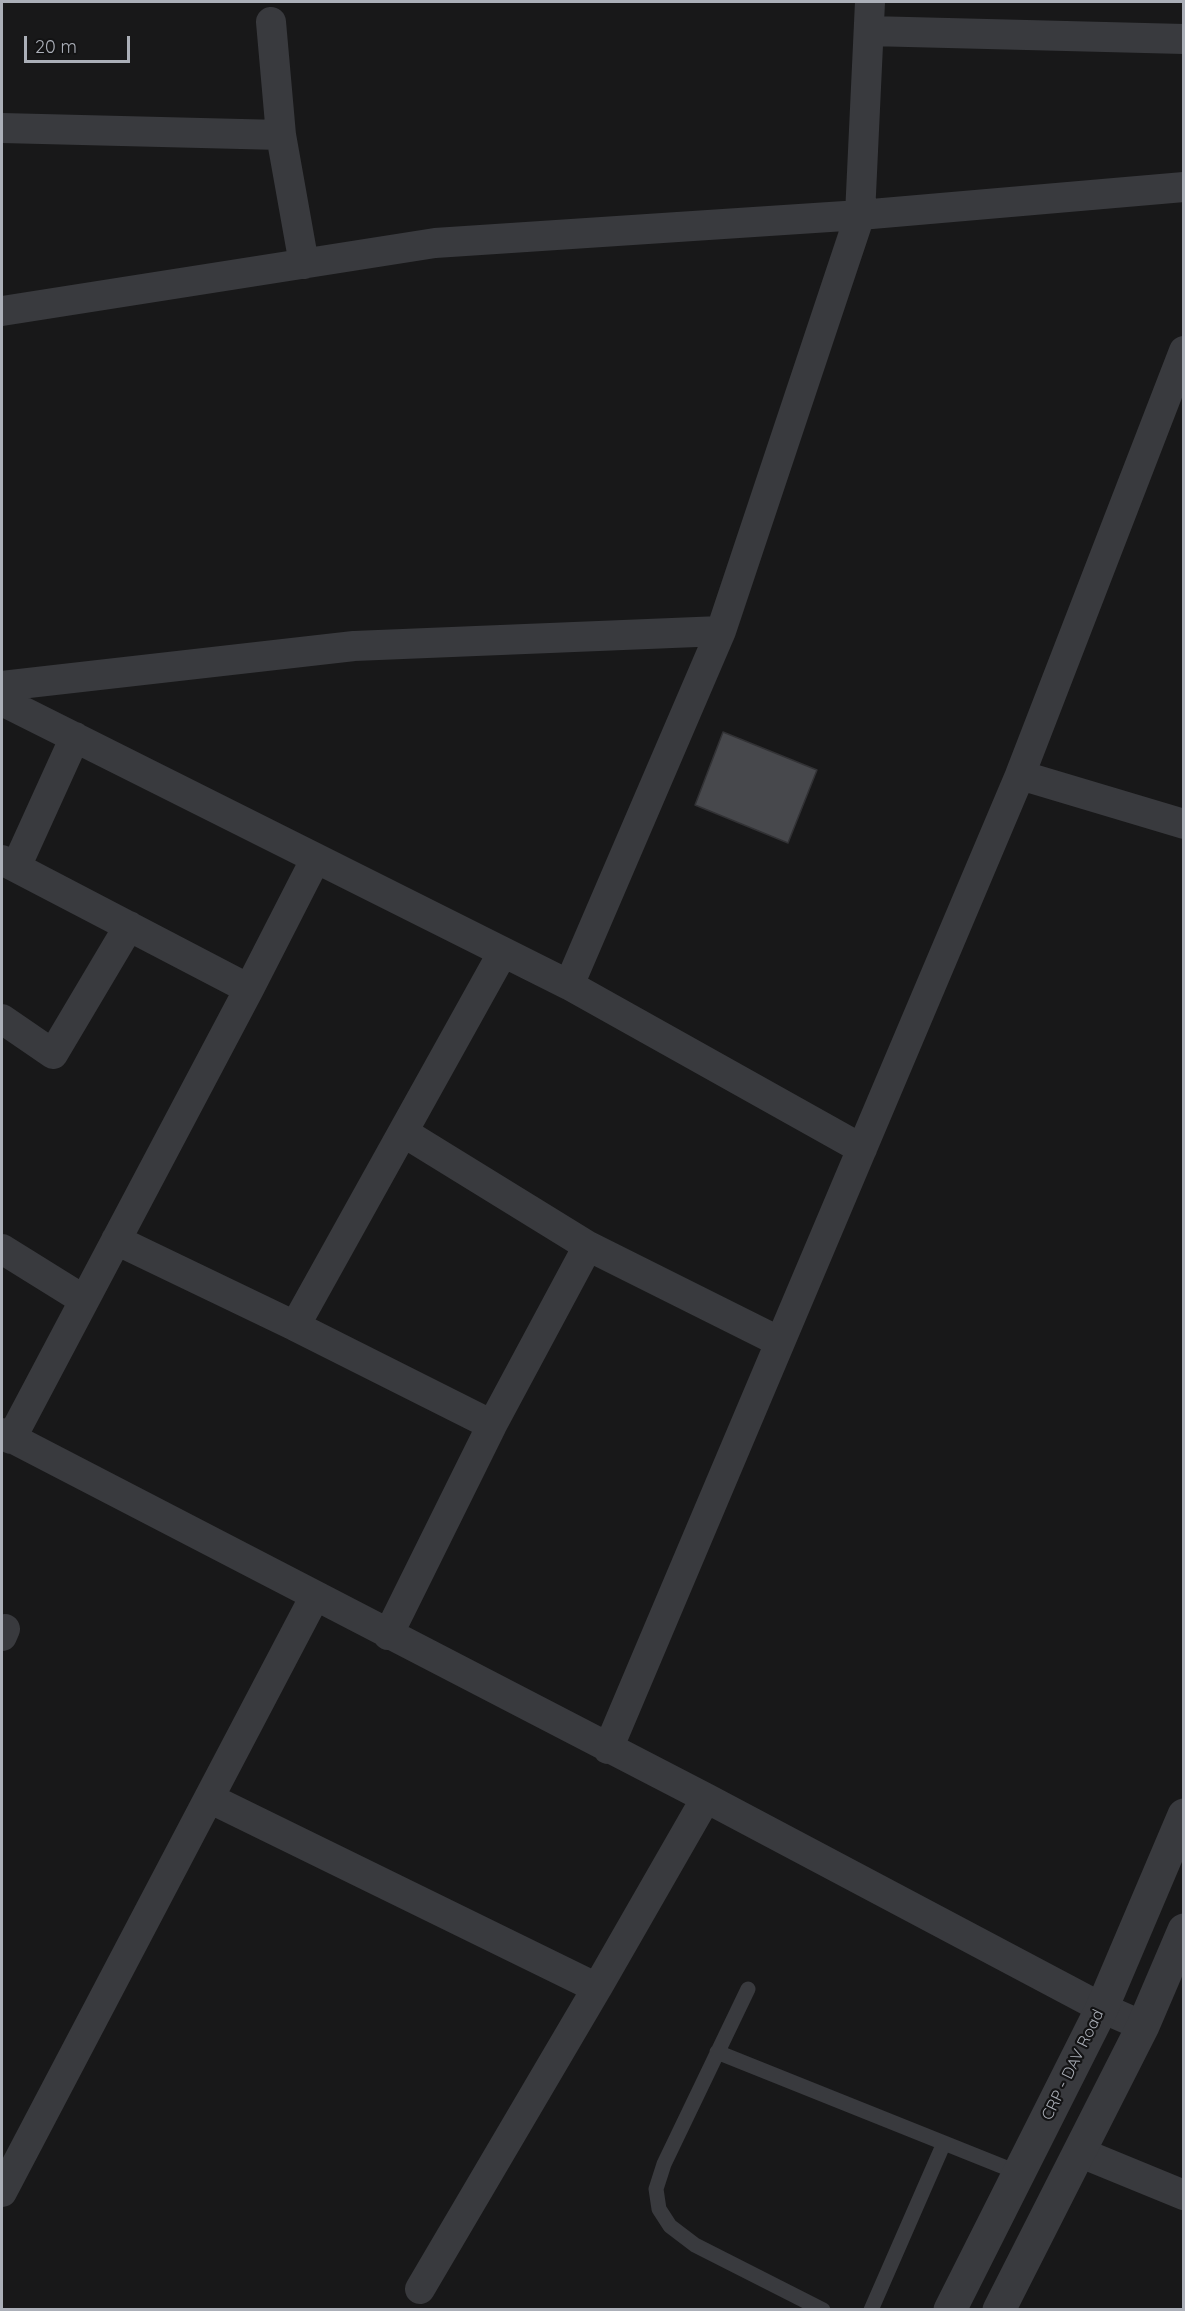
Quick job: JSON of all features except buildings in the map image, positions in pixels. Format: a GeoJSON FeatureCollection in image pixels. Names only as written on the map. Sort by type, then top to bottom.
{"type":"FeatureCollection","features":[{"type":"Feature","properties":{"kind":"street"},"geometry":{"type":"LineString","coordinates":[[569,985],[721,631],[860,215],[869,16],[1184,39]]}},
{"type":"Feature","properties":{"kind":"street"},"geometry":{"type":"LineString","coordinates":[[271,22],[281,135],[304,264]]}},
{"type":"Feature","properties":{"kind":"street"},"geometry":{"type":"LineString","coordinates":[[2,128],[281,135]]}},
{"type":"Feature","properties":{"kind":"street"},"geometry":{"type":"LineString","coordinates":[[2,311],[435,243],[860,215],[1184,187]]}},
{"type":"Feature","properties":{"kind":"street"},"geometry":{"type":"LineString","coordinates":[[608,1749],[1020,775],[1184,351]]}},
{"type":"Feature","properties":{"kind":"street"},"geometry":{"type":"LineString","coordinates":[[2,686],[354,646],[721,631]]}},
{"type":"Feature","properties":{"kind":"street"},"geometry":{"type":"LineString","coordinates":[[2,701],[569,985],[862,1149]]}},
{"type":"Feature","properties":{"kind":"street"},"geometry":{"type":"LineString","coordinates":[[75,737],[9,864],[249,989]]}},
{"type":"Feature","properties":{"kind":"street"},"geometry":{"type":"LineString","coordinates":[[1020,775],[1184,824]]}},
{"type":"Feature","properties":{"kind":"street"},"geometry":{"type":"LineString","coordinates":[[316,858],[84,1300],[6,1436],[706,1798],[1102,2008],[1143,2026]]}},
{"type":"Feature","properties":{"kind":"street"},"geometry":{"type":"LineString","coordinates":[[2,1019],[53,1054],[129,926]]}},
{"type":"Feature","properties":{"kind":"street"},"geometry":{"type":"LineString","coordinates":[[295,1326],[503,952]]}},
{"type":"Feature","properties":{"kind":"street"},"geometry":{"type":"LineString","coordinates":[[403,1132],[588,1246],[780,1342]]}},
{"type":"Feature","properties":{"kind":"street"},"geometry":{"type":"LineString","coordinates":[[116,1240],[295,1326],[492,1425]]}},
{"type":"Feature","properties":{"kind":"street"},"geometry":{"type":"LineString","coordinates":[[388,1635],[492,1425],[588,1246]]}},
{"type":"Feature","properties":{"kind":"street"},"geometry":{"type":"LineString","coordinates":[[2,1249],[84,1300]]}},
{"type":"Feature","properties":{"kind":"street"},"geometry":{"type":"LineString","coordinates":[[2,2192],[315,1596]]}},
{"type":"Feature","properties":{"kind":"street"},"geometry":{"type":"LineString","coordinates":[[209,1798],[597,1988]]}},
{"type":"Feature","properties":{"kind":"street"},"geometry":{"type":"LineString","coordinates":[[420,2289],[706,1798]]}},
{"type":"Feature","properties":{"kind":"street","name":"CRP - DAV Road"},"geometry":{"type":"LineString","coordinates":[[950,2310],[1102,2008],[1184,1815]]}},
{"type":"Feature","properties":{"kind":"street"},"geometry":{"type":"LineString","coordinates":[[999,2310],[1143,2026],[1184,1930]]}},
{"type":"Feature","properties":{"kind":"street"},"geometry":{"type":"LineString","coordinates":[[1079,2152],[1184,2195]]}},
{"type":"Feature","properties":{"kind":"lane"},"geometry":{"type":"LineString","coordinates":[[748,1989],[664,2164],[656,2189],[659,2208],[670,2226],[695,2246],[823,2310]]}},
{"type":"Feature","properties":{"kind":"lane"},"geometry":{"type":"LineString","coordinates":[[717,2052],[1019,2173]]}},
{"type":"Feature","properties":{"kind":"lane"},"geometry":{"type":"LineString","coordinates":[[871,2310],[944,2143]]}}]}
